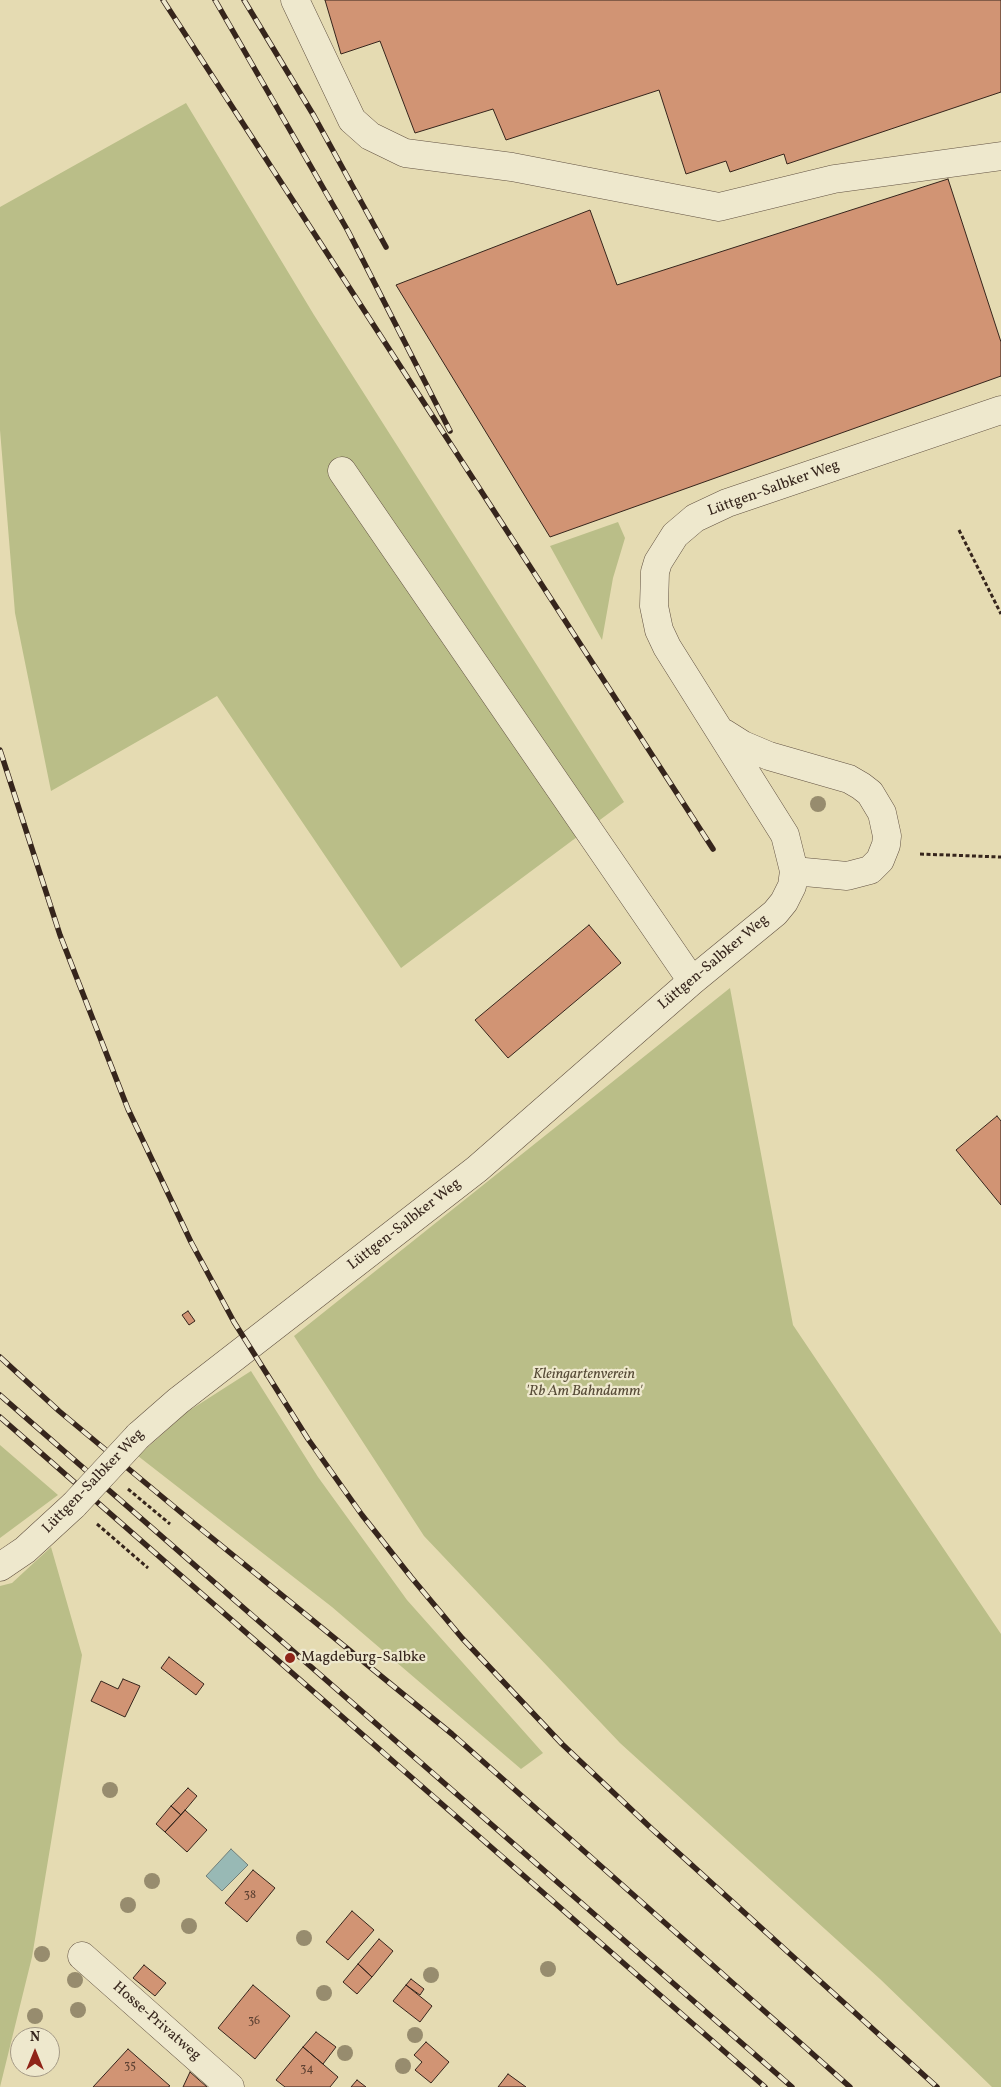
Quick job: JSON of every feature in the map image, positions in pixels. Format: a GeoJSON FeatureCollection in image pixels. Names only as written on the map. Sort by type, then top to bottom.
{"type":"FeatureCollection","features":[{"type":"Feature","properties":{"kind":"street"},"geometry":{"type":"LineString","coordinates":[[296,0],[352,120],[370,136],[405,153],[512,167],[719,207],[834,180],[1001,156]]}},
{"type":"Feature","properties":{"kind":"street","name":"Lüttgen-Salbker Weg"},"geometry":{"type":"LineString","coordinates":[[0,1567],[25,1550],[74,1505],[138,1436],[183,1397],[476,1169],[692,981],[775,913],[789,894],[794,871],[786,835],[667,647],[655,618],[653,594],[655,572],[658,562],[675,535],[695,518],[727,503],[1001,410]]}},
{"type":"Feature","properties":{"kind":"street"},"geometry":{"type":"LineString","coordinates":[[342,471],[692,981]]}},
{"type":"Feature","properties":{"kind":"street","name":"Lüttgen-Salbker Weg"},"geometry":{"type":"LineString","coordinates":[[721,730],[735,740],[769,756],[849,779],[870,793],[882,813],[887,836],[886,845],[880,860],[870,870],[847,876],[794,871]]}},
{"type":"Feature","properties":{"kind":"street","name":"Hosse-Privatweg"},"geometry":{"type":"LineString","coordinates":[[82,1956],[230,2087]]}},
{"type":"Feature","properties":{"kind":"path"},"geometry":{"type":"LineString","coordinates":[[959,530],[1001,614]]}},
{"type":"Feature","properties":{"kind":"path"},"geometry":{"type":"LineString","coordinates":[[920,854],[1001,857]]}},
{"type":"Feature","properties":{"kind":"path"},"geometry":{"type":"LineString","coordinates":[[106,1471],[170,1524]]}},
{"type":"Feature","properties":{"kind":"path"},"geometry":{"type":"LineString","coordinates":[[74,1505],[148,1568]]}},
{"type":"Feature","properties":{"kind":"green space"},"geometry":{"type":"Polygon","coordinates":[[[186,103],[314,315],[624,802],[401,968],[217,696],[51,791],[15,613],[0,430],[0,207],[186,103]]]}},
{"type":"Feature","properties":{"kind":"green space"},"geometry":{"type":"Polygon","coordinates":[[[618,522],[625,538],[613,578],[602,640],[550,546],[618,522]]]}},
{"type":"Feature","properties":{"kind":"green space","name":"Kleingartenverein 'Rb Am Bahndamm'"},"geometry":{"type":"Polygon","coordinates":[[[730,988],[793,1325],[1001,1634],[1001,2087],[992,2087],[880,1979],[620,1743],[424,1536],[294,1336],[730,988]]]}},
{"type":"Feature","properties":{"kind":"green space"},"geometry":{"type":"Polygon","coordinates":[[[251,1371],[318,1477],[407,1600],[543,1753],[521,1769],[332,1607],[138,1456],[187,1412],[251,1371]]]}},
{"type":"Feature","properties":{"kind":"green space"},"geometry":{"type":"Polygon","coordinates":[[[0,1445],[58,1495],[0,1538],[0,1445]]]}},
{"type":"Feature","properties":{"kind":"green space"},"geometry":{"type":"Polygon","coordinates":[[[51,1547],[82,1655],[32,1957],[15,2027],[10,2027],[10,2046],[0,2087],[0,1586],[12,1583],[51,1547]]]}},
{"type":"Feature","properties":{"kind":"water"},"geometry":{"type":"Polygon","coordinates":[[[231,1849],[248,1865],[222,1891],[206,1876],[231,1849]]]}},
{"type":"Feature","properties":{"kind":"building"},"geometry":{"type":"Polygon","coordinates":[[[325,0],[1001,0],[1001,92],[787,164],[784,154],[730,172],[726,161],[686,174],[659,90],[506,140],[493,109],[415,133],[380,41],[341,54],[325,0]]]}},
{"type":"Feature","properties":{"kind":"building"},"geometry":{"type":"Polygon","coordinates":[[[948,179],[1001,342],[1001,376],[550,537],[396,285],[590,210],[617,285],[948,179]]]}},
{"type":"Feature","properties":{"kind":"building"},"geometry":{"type":"Polygon","coordinates":[[[589,925],[621,963],[508,1058],[475,1020],[589,925]]]}},
{"type":"Feature","properties":{"kind":"building"},"geometry":{"type":"Polygon","coordinates":[[[997,1116],[1001,1121],[1001,1205],[956,1150],[997,1116]]]}},
{"type":"Feature","properties":{"kind":"building"},"geometry":{"type":"Polygon","coordinates":[[[188,1311],[195,1321],[189,1325],[182,1315],[188,1311]]]}},
{"type":"Feature","properties":{"kind":"building"},"geometry":{"type":"Polygon","coordinates":[[[169,1657],[204,1684],[196,1695],[161,1668],[169,1657]]]}},
{"type":"Feature","properties":{"kind":"building"},"geometry":{"type":"Polygon","coordinates":[[[123,1679],[140,1686],[125,1717],[91,1701],[101,1681],[118,1689],[123,1679]]]}},
{"type":"Feature","properties":{"kind":"building"},"geometry":{"type":"Polygon","coordinates":[[[188,1788],[197,1796],[181,1815],[171,1806],[188,1788]]]}},
{"type":"Feature","properties":{"kind":"building"},"geometry":{"type":"Polygon","coordinates":[[[171,1806],[181,1815],[165,1832],[156,1824],[171,1806]]]}},
{"type":"Feature","properties":{"kind":"building"},"geometry":{"type":"Polygon","coordinates":[[[185,1810],[207,1830],[187,1852],[165,1832],[185,1810]]]}},
{"type":"Feature","properties":{"kind":"building"},"geometry":{"type":"Polygon","coordinates":[[[253,1870],[275,1888],[247,1922],[225,1903],[253,1870]]]}},
{"type":"Feature","properties":{"kind":"building"},"geometry":{"type":"Polygon","coordinates":[[[352,1911],[374,1930],[348,1960],[326,1942],[352,1911]]]}},
{"type":"Feature","properties":{"kind":"building"},"geometry":{"type":"Polygon","coordinates":[[[379,1939],[393,1951],[372,1977],[358,1964],[379,1939]]]}},
{"type":"Feature","properties":{"kind":"building"},"geometry":{"type":"Polygon","coordinates":[[[358,1964],[372,1977],[357,1994],[343,1982],[358,1964]]]}},
{"type":"Feature","properties":{"kind":"building"},"geometry":{"type":"Polygon","coordinates":[[[144,1965],[166,1983],[155,1996],[133,1978],[144,1965]]]}},
{"type":"Feature","properties":{"kind":"building"},"geometry":{"type":"Polygon","coordinates":[[[411,1979],[424,1989],[420,1995],[406,1985],[411,1979]]]}},
{"type":"Feature","properties":{"kind":"building"},"geometry":{"type":"Polygon","coordinates":[[[253,1985],[290,2016],[255,2059],[218,2028],[253,1985]]]}},
{"type":"Feature","properties":{"kind":"building"},"geometry":{"type":"Polygon","coordinates":[[[406,1985],[432,2006],[420,2022],[393,2001],[406,1985]]]}},
{"type":"Feature","properties":{"kind":"building"},"geometry":{"type":"Polygon","coordinates":[[[316,2032],[336,2047],[323,2064],[303,2047],[316,2032]]]}},
{"type":"Feature","properties":{"kind":"building"},"geometry":{"type":"Polygon","coordinates":[[[426,2042],[449,2062],[431,2083],[415,2070],[422,2062],[414,2055],[426,2042]]]}},
{"type":"Feature","properties":{"kind":"building"},"geometry":{"type":"Polygon","coordinates":[[[303,2047],[338,2077],[330,2087],[285,2087],[276,2080],[303,2047]]]}},
{"type":"Feature","properties":{"kind":"building"},"geometry":{"type":"Polygon","coordinates":[[[128,2049],[170,2086],[93,2087],[128,2049]]]}},
{"type":"Feature","properties":{"kind":"building"},"geometry":{"type":"Polygon","coordinates":[[[190,2072],[207,2087],[183,2087],[190,2072]]]}},
{"type":"Feature","properties":{"kind":"building"},"geometry":{"type":"Polygon","coordinates":[[[508,2074],[526,2087],[498,2087],[508,2074]]]}},
{"type":"Feature","properties":{"kind":"building"},"geometry":{"type":"Polygon","coordinates":[[[357,2080],[366,2087],[351,2087],[357,2080]]]}},
{"type":"Feature","properties":{"kind":"railway"},"geometry":{"type":"LineString","coordinates":[[163,0],[713,849]]}},
{"type":"Feature","properties":{"kind":"railway"},"geometry":{"type":"LineString","coordinates":[[215,0],[348,231],[450,431]]}},
{"type":"Feature","properties":{"kind":"railway"},"geometry":{"type":"LineString","coordinates":[[244,0],[314,116],[386,247]]}},
{"type":"Feature","properties":{"kind":"railway"},"geometry":{"type":"LineString","coordinates":[[0,750],[60,935],[128,1109],[191,1242],[234,1322],[308,1439],[362,1515],[411,1577],[462,1638],[562,1744],[652,1829],[937,2087]]}},
{"type":"Feature","properties":{"kind":"railway"},"geometry":{"type":"LineString","coordinates":[[0,1357],[59,1411],[452,1734],[850,2087]]}},
{"type":"Feature","properties":{"kind":"railway"},"geometry":{"type":"LineString","coordinates":[[0,1395],[792,2087]]}},
{"type":"Feature","properties":{"kind":"railway"},"geometry":{"type":"LineString","coordinates":[[0,1417],[765,2087]]}},
{"type":"Feature","properties":{"kind":"place","name":"Magdeburg-Salbke"},"geometry":{"type":"Point","coordinates":[290,1658]}}]}
